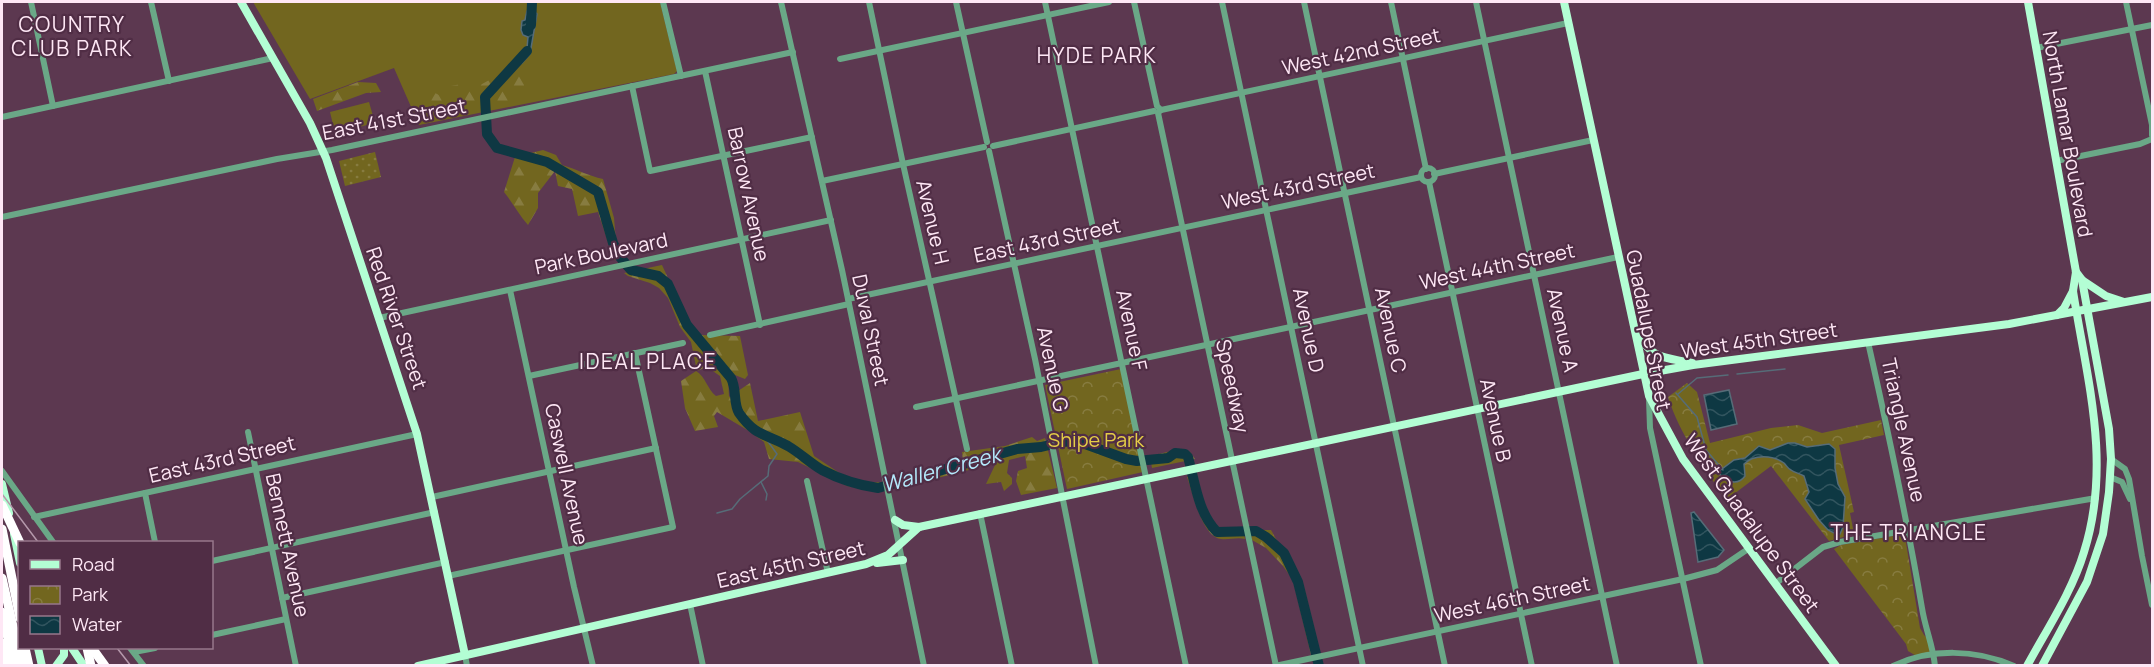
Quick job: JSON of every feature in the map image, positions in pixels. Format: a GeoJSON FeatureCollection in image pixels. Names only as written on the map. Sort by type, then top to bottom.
{"type":"FeatureCollection","features":[{"type":"Feature","properties":{"kind":"highway"},"geometry":{"type":"LineString","coordinates":[[2,505],[18,547]]}},
{"type":"Feature","properties":{"kind":"highway"},"geometry":{"type":"LineString","coordinates":[[2,529],[18,608]]}},
{"type":"Feature","properties":{"kind":"highway"},"geometry":{"type":"LineString","coordinates":[[2,578],[18,648]]}},
{"type":"Feature","properties":{"kind":"highway"},"geometry":{"type":"LineString","coordinates":[[2,612],[10,666]]}},
{"type":"Feature","properties":{"kind":"highway"},"geometry":{"type":"LineString","coordinates":[[2,643],[10,666]]}},
{"type":"Feature","properties":{"kind":"highway"},"geometry":{"type":"LineString","coordinates":[[18,649],[22,666]]}},
{"type":"Feature","properties":{"kind":"highway"},"geometry":{"type":"LineString","coordinates":[[25,649],[29,666]]}},
{"type":"Feature","properties":{"kind":"highway"},"geometry":{"type":"LineString","coordinates":[[87,649],[91,666]]}},
{"type":"Feature","properties":{"kind":"highway"},"geometry":{"type":"LineString","coordinates":[[93,649],[105,666]]}},
{"type":"Feature","properties":{"kind":"main road","name":"Red River Street"},"geometry":{"type":"LineString","coordinates":[[241,2],[310,123],[323,151],[417,434],[465,655]]}},
{"type":"Feature","properties":{"kind":"main road","name":"Guadalupe Street"},"geometry":{"type":"LineString","coordinates":[[1564,2],[1649,396]]}},
{"type":"Feature","properties":{"kind":"main road","name":"North Lamar Boulevard"},"geometry":{"type":"LineString","coordinates":[[2027,666],[2058,610],[2080,562],[2094,516],[2098,460],[2094,412],[2073,291],[2076,272],[2028,2]]}},
{"type":"Feature","properties":{"kind":"main road","name":"North Lamar Boulevard"},"geometry":{"type":"LineString","coordinates":[[2042,666],[2078,602],[2093,568],[2103,534],[2110,477],[2109,429],[2082,280],[2076,272]]}},
{"type":"Feature","properties":{"kind":"main road"},"geometry":{"type":"LineString","coordinates":[[2082,280],[2106,296],[2124,302]]}},
{"type":"Feature","properties":{"kind":"main road"},"geometry":{"type":"LineString","coordinates":[[2056,315],[2064,308],[2073,291]]}},
{"type":"Feature","properties":{"kind":"main road","name":"West 45th Street"},"geometry":{"type":"LineString","coordinates":[[1231,459],[1699,364],[1998,326],[2152,297]]}},
{"type":"Feature","properties":{"kind":"main road"},"geometry":{"type":"LineString","coordinates":[[1633,327],[1644,345],[1655,355],[1699,364]]}},
{"type":"Feature","properties":{"kind":"main road","name":"West Guadalupe Street"},"geometry":{"type":"LineString","coordinates":[[1649,396],[1683,459],[1836,666]]}},
{"type":"Feature","properties":{"kind":"main road","name":"East 45th Street"},"geometry":{"type":"LineString","coordinates":[[418,666],[874,562],[888,555],[919,527],[1231,459]]}},
{"type":"Feature","properties":{"kind":"main road"},"geometry":{"type":"LineString","coordinates":[[2098,460],[2110,477]]}},
{"type":"Feature","properties":{"kind":"main road"},"geometry":{"type":"LineString","coordinates":[[2,484],[18,547]]}},
{"type":"Feature","properties":{"kind":"main road"},"geometry":{"type":"LineString","coordinates":[[895,520],[903,525],[919,527]]}},
{"type":"Feature","properties":{"kind":"main road"},"geometry":{"type":"LineString","coordinates":[[874,562],[903,560]]}},
{"type":"Feature","properties":{"kind":"main road"},"geometry":{"type":"LineString","coordinates":[[2080,562],[2093,568]]}},
{"type":"Feature","properties":{"kind":"main road"},"geometry":{"type":"LineString","coordinates":[[38,649],[42,666]]}},
{"type":"Feature","properties":{"kind":"main road"},"geometry":{"type":"LineString","coordinates":[[56,666],[64,655],[64,649]]}},
{"type":"Feature","properties":{"kind":"main road"},"geometry":{"type":"LineString","coordinates":[[73,649],[84,666]]}},
{"type":"Feature","properties":{"kind":"main road"},"geometry":{"type":"LineString","coordinates":[[2,662],[10,666]]}},
{"type":"Feature","properties":{"kind":"street"},"geometry":{"type":"LineString","coordinates":[[31,2],[53,106]]}},
{"type":"Feature","properties":{"kind":"street"},"geometry":{"type":"LineString","coordinates":[[151,2],[169,81]]}},
{"type":"Feature","properties":{"kind":"street"},"geometry":{"type":"LineString","coordinates":[[663,2],[681,76]]}},
{"type":"Feature","properties":{"kind":"street","name":"Duval Street"},"geometry":{"type":"LineString","coordinates":[[782,2],[849,302],[924,666]]}},
{"type":"Feature","properties":{"kind":"street","name":"Avenue H"},"geometry":{"type":"LineString","coordinates":[[869,2],[929,282],[968,449]]}},
{"type":"Feature","properties":{"kind":"street","name":"Avenue G"},"geometry":{"type":"LineString","coordinates":[[956,2],[1053,449],[1096,666]]}},
{"type":"Feature","properties":{"kind":"street","name":"Avenue F"},"geometry":{"type":"LineString","coordinates":[[1045,2],[1186,666]]}},
{"type":"Feature","properties":{"kind":"street"},"geometry":{"type":"LineString","coordinates":[[840,59],[1109,2]]}},
{"type":"Feature","properties":{"kind":"street","name":"Speedway"},"geometry":{"type":"LineString","coordinates":[[1134,2],[1275,666]]}},
{"type":"Feature","properties":{"kind":"street","name":"Avenue D"},"geometry":{"type":"LineString","coordinates":[[1222,2],[1363,666]]}},
{"type":"Feature","properties":{"kind":"street","name":"Avenue C"},"geometry":{"type":"LineString","coordinates":[[1304,2],[1445,666]]}},
{"type":"Feature","properties":{"kind":"street"},"geometry":{"type":"LineString","coordinates":[[1390,2],[1426,169]]}},
{"type":"Feature","properties":{"kind":"street","name":"Avenue A"},"geometry":{"type":"LineString","coordinates":[[1476,2],[1511,158],[1617,666]]}},
{"type":"Feature","properties":{"kind":"street"},"geometry":{"type":"LineString","coordinates":[[2056,161],[2152,140],[2152,125],[2126,2]]}},
{"type":"Feature","properties":{"kind":"street","name":"West 42nd Street"},"geometry":{"type":"LineString","coordinates":[[822,181],[1568,23]]}},
{"type":"Feature","properties":{"kind":"street"},"geometry":{"type":"LineString","coordinates":[[2036,48],[2152,25]]}},
{"type":"Feature","properties":{"kind":"street","name":"East 41st Street"},"geometry":{"type":"LineString","coordinates":[[2,217],[793,52]]}},
{"type":"Feature","properties":{"kind":"street"},"geometry":{"type":"LineString","coordinates":[[2,117],[273,58]]}},
{"type":"Feature","properties":{"kind":"street","name":"Barrow Avenue"},"geometry":{"type":"LineString","coordinates":[[705,71],[760,325]]}},
{"type":"Feature","properties":{"kind":"street"},"geometry":{"type":"LineString","coordinates":[[632,86],[650,171],[812,137]]}},
{"type":"Feature","properties":{"kind":"street"},"geometry":{"type":"LineString","coordinates":[[1434,174],[1593,140]]}},
{"type":"Feature","properties":{"kind":"street"},"geometry":{"type":"LineString","coordinates":[[1426,169],[1431,169],[1434,174],[1433,180],[1429,182],[1421,177],[1426,169]]}},
{"type":"Feature","properties":{"kind":"street","name":"West 43rd Street"},"geometry":{"type":"LineString","coordinates":[[1181,228],[1421,177]]}},
{"type":"Feature","properties":{"kind":"street","name":"Avenue B"},"geometry":{"type":"LineString","coordinates":[[1429,182],[1532,666]]}},
{"type":"Feature","properties":{"kind":"street","name":"Park Boulevard"},"geometry":{"type":"LineString","coordinates":[[379,318],[831,220]]}},
{"type":"Feature","properties":{"kind":"street","name":"East 43rd Street"},"geometry":{"type":"LineString","coordinates":[[710,335],[760,325],[929,282],[1181,228]]}},
{"type":"Feature","properties":{"kind":"street","name":"West 44th Street"},"geometry":{"type":"LineString","coordinates":[[916,407],[1618,258]]}},
{"type":"Feature","properties":{"kind":"street","name":"Caswell Avenue"},"geometry":{"type":"LineString","coordinates":[[510,290],[593,666]]}},
{"type":"Feature","properties":{"kind":"street","name":"Triangle Avenue"},"geometry":{"type":"LineString","coordinates":[[1868,342],[1909,531],[1923,617],[1932,639],[1935,666]]}},
{"type":"Feature","properties":{"kind":"street"},"geometry":{"type":"LineString","coordinates":[[529,376],[683,343]]}},
{"type":"Feature","properties":{"kind":"street"},"geometry":{"type":"LineString","coordinates":[[448,576],[672,527],[636,353]]}},
{"type":"Feature","properties":{"kind":"street","name":"Guadalupe Street"},"geometry":{"type":"LineString","coordinates":[[1649,396],[1650,428],[1701,666]]}},
{"type":"Feature","properties":{"kind":"street","name":"Bennett Avenue"},"geometry":{"type":"LineString","coordinates":[[248,432],[296,666]]}},
{"type":"Feature","properties":{"kind":"street","name":"East 43rd Street"},"geometry":{"type":"LineString","coordinates":[[34,517],[417,434]]}},
{"type":"Feature","properties":{"kind":"street"},"geometry":{"type":"LineString","coordinates":[[432,497],[656,448]]}},
{"type":"Feature","properties":{"kind":"street"},"geometry":{"type":"LineString","coordinates":[[2111,459],[2127,472],[2152,605]]}},
{"type":"Feature","properties":{"kind":"street"},"geometry":{"type":"LineString","coordinates":[[2,471],[52,541]]}},
{"type":"Feature","properties":{"kind":"street"},"geometry":{"type":"LineString","coordinates":[[2110,477],[2124,484],[2133,505]]}},
{"type":"Feature","properties":{"kind":"street"},"geometry":{"type":"LineString","coordinates":[[807,480],[828,573]]}},
{"type":"Feature","properties":{"kind":"street"},"geometry":{"type":"LineString","coordinates":[[145,493],[155,541]]}},
{"type":"Feature","properties":{"kind":"street"},"geometry":{"type":"LineString","coordinates":[[1775,584],[1823,547],[1840,542],[2094,500]]}},
{"type":"Feature","properties":{"kind":"street"},"geometry":{"type":"LineString","coordinates":[[213,561],[435,512]]}},
{"type":"Feature","properties":{"kind":"street"},"geometry":{"type":"LineString","coordinates":[[980,513],[1012,666]]}},
{"type":"Feature","properties":{"kind":"street","name":"West 46th Street"},"geometry":{"type":"LineString","coordinates":[[1275,666],[1683,579],[1717,570],[1748,549]]}},
{"type":"Feature","properties":{"kind":"street"},"geometry":{"type":"LineString","coordinates":[[282,598],[446,562]]}},
{"type":"Feature","properties":{"kind":"street"},"geometry":{"type":"LineString","coordinates":[[690,604],[703,666]]}},
{"type":"Feature","properties":{"kind":"street"},"geometry":{"type":"LineString","coordinates":[[213,635],[286,619]]}},
{"type":"Feature","properties":{"kind":"street"},"geometry":{"type":"LineString","coordinates":[[132,650],[144,666]]}},
{"type":"Feature","properties":{"kind":"street"},"geometry":{"type":"LineString","coordinates":[[1893,666],[1913,658],[1957,653],[1984,655],[2014,666]]}},
{"type":"Feature","properties":{"kind":"street","name":"Red River Street"},"geometry":{"type":"LineString","coordinates":[[465,655],[467,666]]}},
{"type":"Feature","properties":{"kind":"green space"},"geometry":{"type":"Polygon","coordinates":[[[253,2],[660,2],[677,71],[674,74],[419,125],[394,68],[310,99],[253,2]]]}},
{"type":"Feature","properties":{"kind":"green space"},"geometry":{"type":"Polygon","coordinates":[[[502,73],[516,74],[524,80],[524,98],[420,120],[412,97],[431,91],[439,95],[441,88],[461,84],[473,89],[502,73]]]}},
{"type":"Feature","properties":{"kind":"green space"},"geometry":{"type":"Polygon","coordinates":[[[358,82],[376,83],[381,92],[366,93],[317,111],[313,99],[358,82]]]}},
{"type":"Feature","properties":{"kind":"green space"},"geometry":{"type":"Polygon","coordinates":[[[369,102],[375,123],[335,133],[330,112],[369,102]]]}},
{"type":"Feature","properties":{"kind":"green space"},"geometry":{"type":"Polygon","coordinates":[[[543,150],[556,155],[562,165],[603,179],[614,218],[616,242],[625,258],[614,260],[598,212],[578,216],[572,189],[558,186],[555,171],[538,193],[538,208],[528,225],[504,192],[515,157],[543,150]]]}},
{"type":"Feature","properties":{"kind":"green space"},"geometry":{"type":"Polygon","coordinates":[[[375,152],[381,177],[345,186],[339,161],[375,152]]]}},
{"type":"Feature","properties":{"kind":"green space"},"geometry":{"type":"Polygon","coordinates":[[[662,265],[687,320],[700,335],[740,336],[748,375],[745,379],[735,375],[728,377],[729,397],[750,383],[758,421],[800,412],[814,456],[856,484],[879,482],[882,492],[847,486],[798,462],[769,459],[764,442],[717,412],[714,416],[718,427],[695,431],[685,408],[681,381],[696,371],[716,396],[724,394],[720,376],[707,367],[697,371],[691,342],[680,327],[668,298],[659,288],[624,273],[662,265]]]}},
{"type":"Feature","properties":{"kind":"green space","name":"Shipe Park"},"geometry":{"type":"Polygon","coordinates":[[[1121,369],[1143,472],[1067,489],[1045,385],[1121,369]]]}},
{"type":"Feature","properties":{"kind":"green space"},"geometry":{"type":"Polygon","coordinates":[[[1687,383],[1697,392],[1710,443],[1771,428],[1798,425],[1822,433],[1881,420],[1884,435],[1839,445],[1854,512],[1850,513],[1854,534],[1829,541],[1771,466],[1726,500],[1686,438],[1668,397],[1687,383]]]}},
{"type":"Feature","properties":{"kind":"green space"},"geometry":{"type":"Polygon","coordinates":[[[1032,437],[1037,441],[1045,438],[1057,488],[1021,495],[1016,481],[1018,471],[1027,468],[1025,456],[1009,460],[1007,473],[1012,478],[1012,484],[1004,491],[1001,482],[986,484],[996,463],[895,489],[894,480],[963,461],[962,452],[1005,446],[1032,437]]]}},
{"type":"Feature","properties":{"kind":"green space"},"geometry":{"type":"Polygon","coordinates":[[[1180,449],[1190,452],[1195,459],[1152,468],[1150,456],[1180,449]]]}},
{"type":"Feature","properties":{"kind":"green space"},"geometry":{"type":"Polygon","coordinates":[[[1197,474],[1205,503],[1215,523],[1224,529],[1243,529],[1245,539],[1221,539],[1214,536],[1203,523],[1187,477],[1197,474]]]}},
{"type":"Feature","properties":{"kind":"green space"},"geometry":{"type":"Polygon","coordinates":[[[1250,530],[1271,530],[1305,591],[1320,653],[1311,655],[1293,580],[1266,548],[1252,540],[1250,530]]]}},
{"type":"Feature","properties":{"kind":"green space"},"geometry":{"type":"Polygon","coordinates":[[[1899,535],[1908,541],[1906,543],[1920,628],[1928,639],[1930,653],[1918,657],[1908,651],[1906,644],[1834,549],[1841,545],[1899,535]]]}},
{"type":"Feature","properties":{"kind":"water"},"geometry":{"type":"Polygon","coordinates":[[[527,11],[534,11],[537,14],[530,54],[522,63],[519,59],[527,48],[528,37],[523,35],[521,30],[527,11]]]}},
{"type":"Feature","properties":{"kind":"water"},"geometry":{"type":"Polygon","coordinates":[[[1729,390],[1737,424],[1711,430],[1704,395],[1729,390]]]}},
{"type":"Feature","properties":{"kind":"water"},"geometry":{"type":"Polygon","coordinates":[[[1788,443],[1807,447],[1829,444],[1835,449],[1838,484],[1845,497],[1843,527],[1840,534],[1828,530],[1805,499],[1809,492],[1804,476],[1790,469],[1780,460],[1769,457],[1753,458],[1744,464],[1745,476],[1735,482],[1727,480],[1718,472],[1734,460],[1745,458],[1759,446],[1770,450],[1788,443]]]}},
{"type":"Feature","properties":{"kind":"water"},"geometry":{"type":"Polygon","coordinates":[[[1694,512],[1724,550],[1718,557],[1698,562],[1691,513],[1694,512]]]}},
{"type":"Feature","properties":{"kind":"waterway","name":"Waller Creek"},"geometry":{"type":"LineString","coordinates":[[531,25],[532,2]]}},
{"type":"Feature","properties":{"kind":"waterway","name":"Waller Creek"},"geometry":{"type":"LineString","coordinates":[[527,51],[485,97],[487,134],[497,148],[547,162],[598,192],[613,243],[620,257],[631,270],[658,276],[668,284],[687,325],[731,378],[739,413],[750,426],[761,434],[788,446],[829,474],[849,482],[878,488],[1017,449],[1062,442],[1077,441],[1137,461],[1168,458],[1175,453],[1185,454],[1188,457],[1201,507],[1217,532],[1256,531],[1284,553],[1298,582],[1319,666]]}},
{"type":"Feature","properties":{"kind":"waterway"},"geometry":{"type":"LineString","coordinates":[[1737,374],[1785,369]]}},
{"type":"Feature","properties":{"kind":"waterway"},"geometry":{"type":"LineString","coordinates":[[1678,394],[1697,378],[1728,375]]}},
{"type":"Feature","properties":{"kind":"waterway"},"geometry":{"type":"LineString","coordinates":[[1676,393],[1697,417],[1706,450],[1723,470]]}},
{"type":"Feature","properties":{"kind":"waterway"},"geometry":{"type":"LineString","coordinates":[[717,513],[732,509],[740,499],[768,476],[769,466],[777,454],[764,436]]}},
{"type":"Feature","properties":{"kind":"waterway"},"geometry":{"type":"LineString","coordinates":[[761,482],[767,494],[766,500]]}},
{"type":"Feature","properties":{"kind":"railway"},"geometry":{"type":"LineString","coordinates":[[2,494],[37,541]]}},
{"type":"Feature","properties":{"kind":"railway"},"geometry":{"type":"LineString","coordinates":[[118,649],[131,666]]}},
{"type":"Feature","properties":{"kind":"district","name":"COUNTRY CLUB PARK"},"geometry":{"type":"Point","coordinates":[72,36]}},
{"type":"Feature","properties":{"kind":"district","name":"HYDE PARK"},"geometry":{"type":"Point","coordinates":[1097,55]}},
{"type":"Feature","properties":{"kind":"district","name":"IDEAL PLACE"},"geometry":{"type":"Point","coordinates":[648,361]}},
{"type":"Feature","properties":{"kind":"district","name":"THE TRIANGLE"},"geometry":{"type":"Point","coordinates":[1909,532]}}]}
